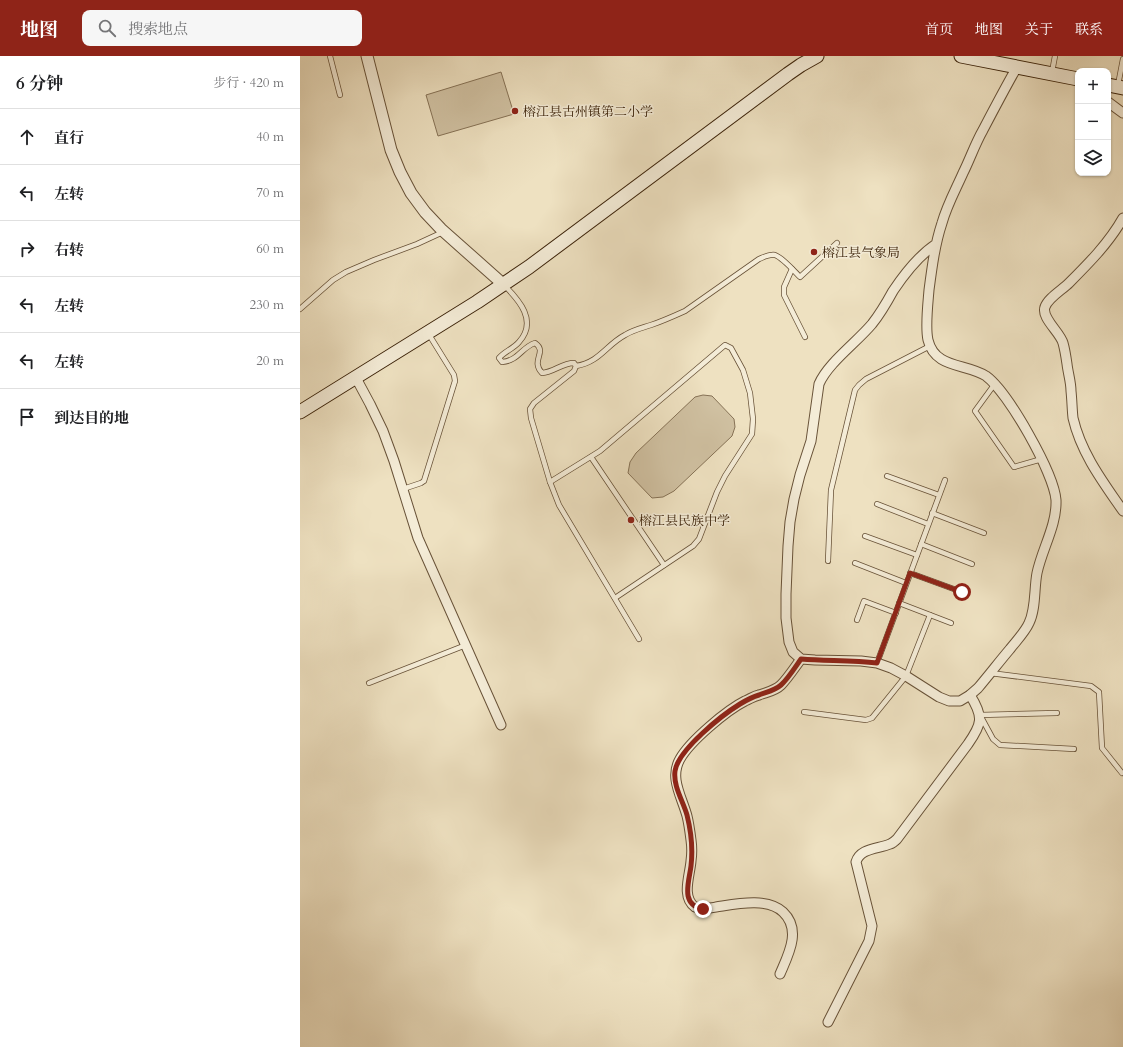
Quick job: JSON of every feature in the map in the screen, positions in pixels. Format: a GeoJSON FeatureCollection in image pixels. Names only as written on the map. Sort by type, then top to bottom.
{"type":"FeatureCollection","features":[{"type":"Feature","properties":{"kind":"main road"},"geometry":{"type":"LineString","coordinates":[[300,412],[504,285],[554,250],[788,74],[817,56]]}},
{"type":"Feature","properties":{"kind":"main road"},"geometry":{"type":"LineString","coordinates":[[962,56],[1075,78]]}},
{"type":"Feature","properties":{"kind":"street"},"geometry":{"type":"LineString","coordinates":[[367,56],[391,150],[411,193],[425,212],[444,232],[504,285]]}},
{"type":"Feature","properties":{"kind":"street"},"geometry":{"type":"LineString","coordinates":[[936,244],[920,256],[906,272],[872,324],[829,368],[819,384],[811,441],[800,475],[790,522],[786,618],[789,642],[793,652],[801,659],[877,663],[906,676],[939,698],[949,701],[960,701],[970,695],[990,673],[1023,633],[1030,621],[1036,575],[1040,558],[1052,528],[1055,514],[1056,500],[1053,485],[1042,459],[1014,410],[986,377],[973,370],[939,358],[932,351],[928,340],[927,330],[928,297],[936,244],[942,223],[982,132],[1017,67]]}},
{"type":"Feature","properties":{"kind":"street"},"geometry":{"type":"LineString","coordinates":[[1111,104],[1123,113]]}},
{"type":"Feature","properties":{"kind":"street"},"geometry":{"type":"LineString","coordinates":[[1123,218],[1107,241],[1079,273],[1048,301],[1044,311],[1048,321],[1063,342],[1070,378],[1073,418],[1081,444],[1094,468],[1123,511]]}},
{"type":"Feature","properties":{"kind":"street"},"geometry":{"type":"LineString","coordinates":[[356,378],[383,431],[394,460],[418,538],[502,725]]}},
{"type":"Feature","properties":{"kind":"street"},"geometry":{"type":"LineString","coordinates":[[780,974],[789,951],[792,936],[789,920],[780,909],[772,905],[742,903],[703,909],[697,908],[691,903],[688,896],[688,883],[692,850],[687,816],[676,782],[675,770],[679,759],[703,733],[739,704],[760,694],[771,691],[781,685],[801,659]]}},
{"type":"Feature","properties":{"kind":"street"},"geometry":{"type":"LineString","coordinates":[[828,1022],[869,941],[872,926],[856,862],[858,856],[863,852],[891,844],[898,838],[968,744],[980,722],[978,709],[970,695]]}},
{"type":"Feature","properties":{"kind":"lane"},"geometry":{"type":"LineString","coordinates":[[330,56],[340,95]]}},
{"type":"Feature","properties":{"kind":"lane"},"geometry":{"type":"LineString","coordinates":[[1051,74],[1055,56]]}},
{"type":"Feature","properties":{"kind":"lane"},"geometry":{"type":"LineString","coordinates":[[1116,87],[1123,59]]}},
{"type":"Feature","properties":{"kind":"lane"},"geometry":{"type":"LineString","coordinates":[[300,309],[333,280],[346,272],[444,232]]}},
{"type":"Feature","properties":{"kind":"lane"},"geometry":{"type":"LineString","coordinates":[[504,285],[522,306],[527,319],[526,331],[520,341],[499,358],[502,362],[507,362],[517,357],[529,345],[535,343],[539,346],[540,351],[537,363],[538,368],[542,373],[549,372],[568,363],[574,363],[576,366],[584,365],[602,354],[630,332],[685,311],[766,255],[774,255],[782,260],[800,277],[837,243]]}},
{"type":"Feature","properties":{"kind":"lane"},"geometry":{"type":"LineString","coordinates":[[792,269],[784,287],[784,295],[805,337]]}},
{"type":"Feature","properties":{"kind":"lane"},"geometry":{"type":"LineString","coordinates":[[403,489],[424,481],[455,381],[454,375],[428,333]]}},
{"type":"Feature","properties":{"kind":"lane"},"geometry":{"type":"LineString","coordinates":[[550,482],[606,446],[724,345],[731,348],[743,370],[750,393],[753,419],[752,434],[725,476],[717,492],[699,539],[693,546],[615,598]]}},
{"type":"Feature","properties":{"kind":"lane"},"geometry":{"type":"LineString","coordinates":[[828,561],[831,490],[855,390],[859,384],[866,379],[930,346]]}},
{"type":"Feature","properties":{"kind":"lane"},"geometry":{"type":"LineString","coordinates":[[576,366],[574,371],[534,403],[530,409],[531,418],[550,482],[559,505],[639,639]]}},
{"type":"Feature","properties":{"kind":"lane"},"geometry":{"type":"LineString","coordinates":[[994,385],[976,411],[1014,467],[1042,459]]}},
{"type":"Feature","properties":{"kind":"lane"},"geometry":{"type":"LineString","coordinates":[[591,457],[664,565]]}},
{"type":"Feature","properties":{"kind":"lane"},"geometry":{"type":"LineString","coordinates":[[887,476],[939,496]]}},
{"type":"Feature","properties":{"kind":"lane"},"geometry":{"type":"LineString","coordinates":[[877,663],[945,480]]}},
{"type":"Feature","properties":{"kind":"lane"},"geometry":{"type":"LineString","coordinates":[[877,504],[928,524]]}},
{"type":"Feature","properties":{"kind":"lane"},"geometry":{"type":"LineString","coordinates":[[932,513],[984,533]]}},
{"type":"Feature","properties":{"kind":"lane"},"geometry":{"type":"LineString","coordinates":[[865,536],[917,555]]}},
{"type":"Feature","properties":{"kind":"lane"},"geometry":{"type":"LineString","coordinates":[[921,544],[972,564]]}},
{"type":"Feature","properties":{"kind":"lane"},"geometry":{"type":"LineString","coordinates":[[855,563],[906,583]]}},
{"type":"Feature","properties":{"kind":"lane"},"geometry":{"type":"LineString","coordinates":[[910,573],[962,592]]}},
{"type":"Feature","properties":{"kind":"lane"},"geometry":{"type":"LineString","coordinates":[[857,620],[864,601],[896,613]]}},
{"type":"Feature","properties":{"kind":"lane"},"geometry":{"type":"LineString","coordinates":[[899,603],[950,623]]}},
{"type":"Feature","properties":{"kind":"lane"},"geometry":{"type":"LineString","coordinates":[[804,712],[866,720],[872,718],[906,676],[930,615]]}},
{"type":"Feature","properties":{"kind":"lane"},"geometry":{"type":"LineString","coordinates":[[370,684],[466,645]]}},
{"type":"Feature","properties":{"kind":"lane"},"geometry":{"type":"LineString","coordinates":[[990,673],[1091,686],[1099,692],[1102,748],[1122,773]]}},
{"type":"Feature","properties":{"kind":"lane"},"geometry":{"type":"LineString","coordinates":[[1057,713],[980,715],[993,739],[1000,745],[1074,749]]}},
{"type":"Feature","properties":{"kind":"shaded area"},"geometry":{"type":"Polygon","coordinates":[[[501,72],[514,114],[438,136],[426,95],[501,72]]]}},
{"type":"Feature","properties":{"kind":"shaded area"},"geometry":{"type":"Polygon","coordinates":[[[703,395],[712,396],[734,419],[735,427],[732,436],[674,491],[663,497],[652,498],[628,473],[630,462],[636,453],[695,397],[703,395]]]}},
{"type":"Feature","properties":{"kind":"place","name":"榕江县古州镇第二小学"},"geometry":{"type":"Point","coordinates":[515,111]}},
{"type":"Feature","properties":{"kind":"place","name":"榕江县气象局"},"geometry":{"type":"Point","coordinates":[814,252]}},
{"type":"Feature","properties":{"kind":"place","name":"榕江县民族中学"},"geometry":{"type":"Point","coordinates":[631,520]}},
{"type":"Feature","properties":{"kind":"route"},"geometry":{"type":"LineString","coordinates":[[703,909],[697,908],[691,903],[687,890],[692,861],[691,838],[687,816],[676,782],[675,770],[679,759],[686,750],[720,718],[739,704],[760,694],[771,691],[781,685],[801,659],[877,663],[910,573],[962,592]]}}]}
